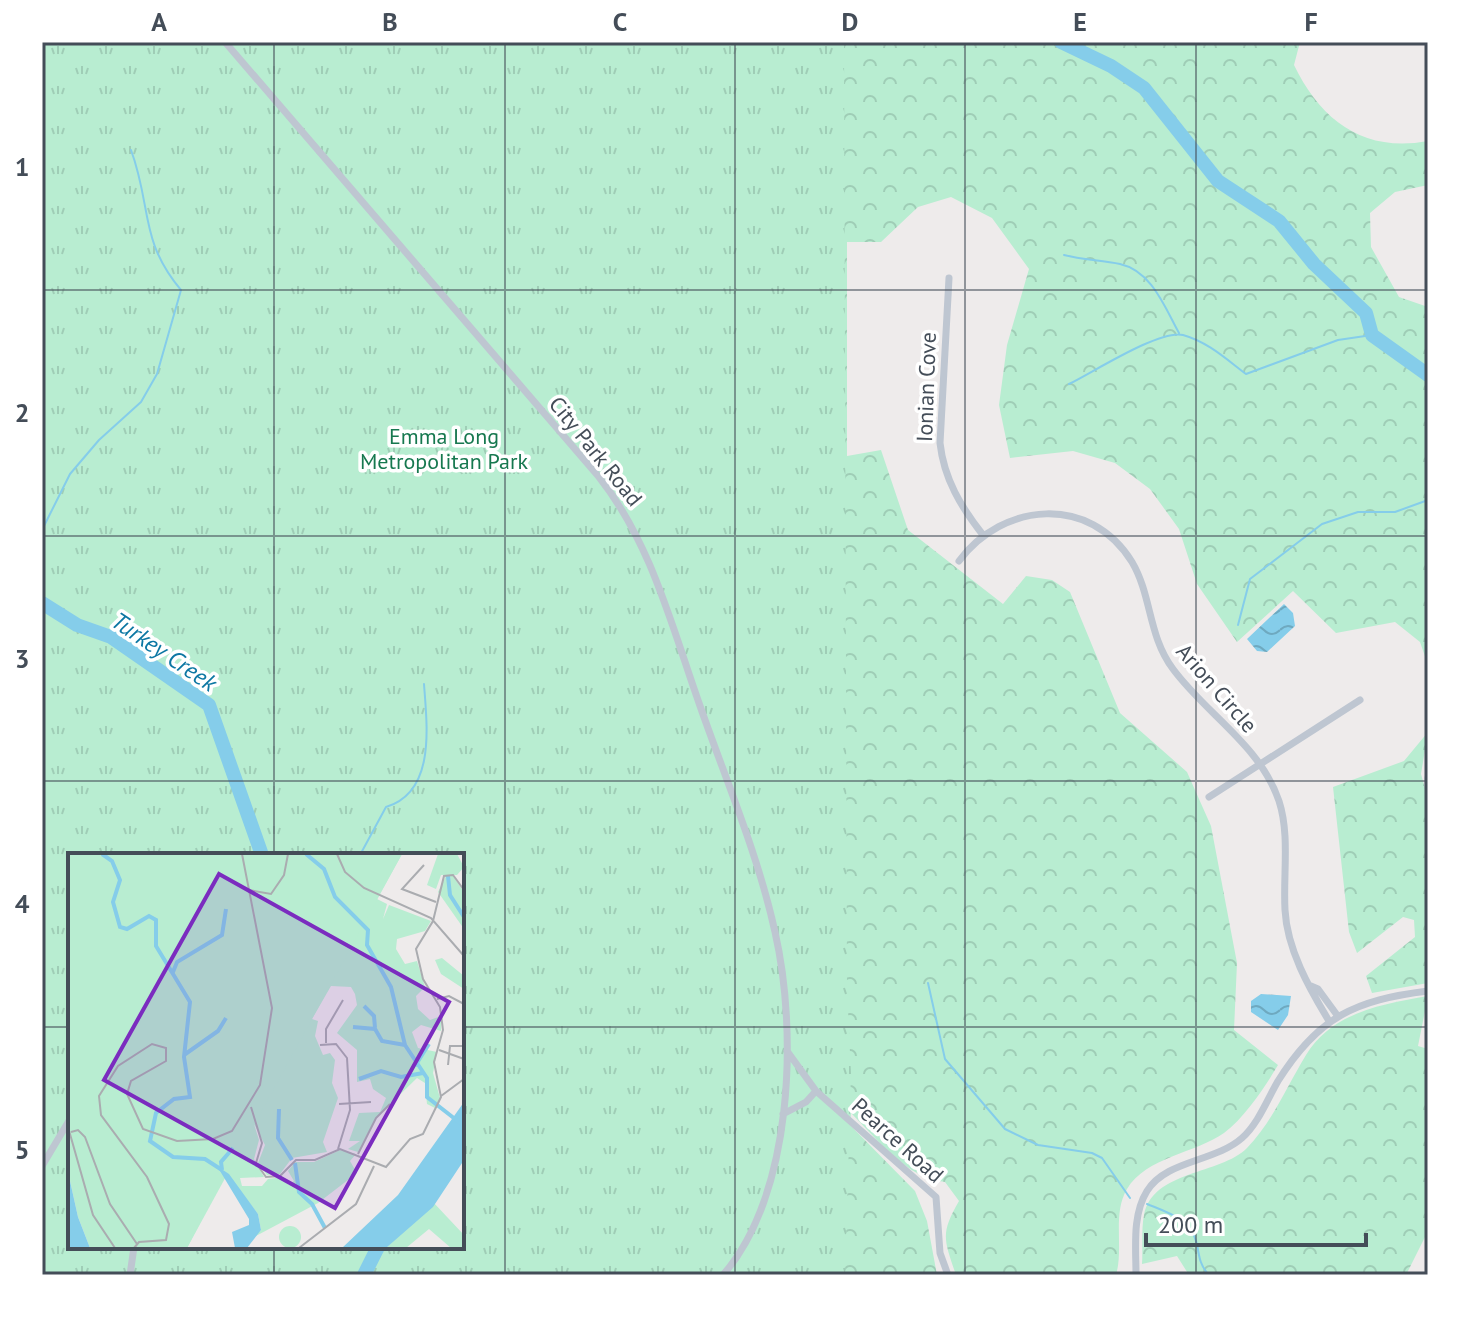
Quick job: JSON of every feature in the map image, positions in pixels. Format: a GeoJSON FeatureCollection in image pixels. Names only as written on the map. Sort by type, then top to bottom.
{"type":"FeatureCollection","features":[{"type":"Feature","properties":{"kind":"street","name":"City Park Road"},"geometry":{"type":"LineString","coordinates":[[225,42],[599,477],[634,528],[678,641],[773,921],[779,953],[786,1049],[783,1114],[765,1204],[742,1252],[723,1275]]}},
{"type":"Feature","properties":{"kind":"street","name":"Ionian Cove"},"geometry":{"type":"LineString","coordinates":[[949,278],[940,443],[943,465],[954,492],[983,535]]}},
{"type":"Feature","properties":{"kind":"street","name":"Arion Circle"},"geometry":{"type":"LineString","coordinates":[[959,561],[983,535],[1009,520],[1045,514],[1071,517],[1103,532],[1123,550],[1136,570],[1153,634],[1165,659],[1231,730],[1278,797],[1282,813],[1285,913],[1291,944],[1312,993],[1329,1021]]}},
{"type":"Feature","properties":{"kind":"street"},"geometry":{"type":"LineString","coordinates":[[1209,797],[1360,700]]}},
{"type":"Feature","properties":{"kind":"street"},"geometry":{"type":"LineString","coordinates":[[1428,778],[1428,787]]}},
{"type":"Feature","properties":{"kind":"street","name":"Arion Circle"},"geometry":{"type":"LineString","coordinates":[[1311,986],[1318,989],[1337,1015]]}},
{"type":"Feature","properties":{"kind":"street"},"geometry":{"type":"LineString","coordinates":[[1136,1275],[1140,1206],[1148,1189],[1160,1177],[1213,1157],[1243,1138],[1296,1053],[1337,1015],[1371,1001],[1428,991]]}},
{"type":"Feature","properties":{"kind":"street","name":"Pearce Road"},"geometry":{"type":"LineString","coordinates":[[786,1049],[816,1091],[936,1197],[940,1253],[948,1275]]}},
{"type":"Feature","properties":{"kind":"street"},"geometry":{"type":"LineString","coordinates":[[783,1114],[806,1102],[816,1091]]}},
{"type":"Feature","properties":{"kind":"street"},"geometry":{"type":"LineString","coordinates":[[42,1166],[68,1122]]}},
{"type":"Feature","properties":{"kind":"street"},"geometry":{"type":"LineString","coordinates":[[130,1275],[134,1249]]}},
{"type":"Feature","properties":{"kind":"green space","name":"Emma Long Metropolitan Park"},"geometry":{"type":"Polygon","coordinates":[[[42,42],[1300,42],[1294,65],[1317,102],[1331,117],[1365,137],[1384,142],[1428,141],[1428,185],[1395,192],[1370,213],[1371,247],[1399,297],[1428,307],[1428,665],[1420,642],[1395,622],[1336,633],[1293,591],[1237,642],[1197,584],[1179,529],[1150,489],[1115,463],[1073,451],[1010,458],[999,405],[1007,345],[1029,269],[992,218],[951,197],[918,207],[881,242],[847,242],[847,456],[881,450],[908,530],[1003,604],[1026,576],[1052,580],[1070,592],[1120,713],[1187,772],[1211,826],[1237,963],[1234,1030],[1278,1065],[1247,1110],[1224,1133],[1159,1162],[1135,1178],[1127,1189],[1120,1209],[1116,1275],[956,1275],[946,1237],[949,1221],[959,1201],[945,1182],[931,1179],[905,1166],[851,1113],[850,1125],[915,1191],[927,1221],[937,1275],[42,1275],[42,42]]]}},
{"type":"Feature","properties":{"kind":"green space","name":"Emma Long Metropolitan Park"},"geometry":{"type":"Polygon","coordinates":[[[42,42],[844,42],[847,989],[851,1074],[845,1275],[42,1275],[42,42]]]}},
{"type":"Feature","properties":{"kind":"green space"},"geometry":{"type":"Polygon","coordinates":[[[1428,732],[1421,774],[1428,799],[1428,983],[1372,993],[1366,976],[1415,937],[1414,920],[1403,917],[1357,953],[1349,932],[1333,787],[1404,761],[1428,732]]]}},
{"type":"Feature","properties":{"kind":"green space"},"geometry":{"type":"Polygon","coordinates":[[[1428,996],[1418,1046],[1428,1049],[1428,1231],[1406,1275],[1189,1275],[1177,1256],[1142,1264],[1143,1221],[1150,1200],[1173,1181],[1221,1164],[1247,1148],[1272,1115],[1317,1040],[1360,1012],[1428,996]]]}},
{"type":"Feature","properties":{"kind":"water"},"geometry":{"type":"Polygon","coordinates":[[[1284,604],[1293,613],[1295,626],[1267,652],[1257,651],[1247,639],[1284,604]]]}},
{"type":"Feature","properties":{"kind":"water"},"geometry":{"type":"Polygon","coordinates":[[[1261,994],[1291,996],[1288,1015],[1278,1030],[1251,1012],[1251,1001],[1261,994]]]}},
{"type":"Feature","properties":{"kind":"waterway"},"geometry":{"type":"LineString","coordinates":[[1061,42],[1111,66],[1144,88],[1218,181],[1279,221],[1314,264],[1366,313],[1372,335],[1428,375]]}},
{"type":"Feature","properties":{"kind":"waterway"},"geometry":{"type":"LineString","coordinates":[[42,530],[70,474],[99,440],[141,402],[157,374],[181,290],[158,255],[152,239],[131,150]]}},
{"type":"Feature","properties":{"kind":"waterway"},"geometry":{"type":"LineString","coordinates":[[1064,255],[1120,264],[1141,274],[1163,302],[1179,333]]}},
{"type":"Feature","properties":{"kind":"waterway"},"geometry":{"type":"LineString","coordinates":[[1069,384],[1126,353],[1172,335],[1183,335],[1201,342],[1246,374],[1338,340],[1372,335]]}},
{"type":"Feature","properties":{"kind":"waterway"},"geometry":{"type":"LineString","coordinates":[[1238,625],[1250,579],[1322,524],[1358,512],[1395,512],[1428,500]]}},
{"type":"Feature","properties":{"kind":"waterway"},"geometry":{"type":"LineString","coordinates":[[42,576],[42,591]]}},
{"type":"Feature","properties":{"kind":"waterway","name":"Turkey Creek"},"geometry":{"type":"LineString","coordinates":[[42,603],[77,625],[111,637],[209,705],[261,853]]}},
{"type":"Feature","properties":{"kind":"waterway"},"geometry":{"type":"LineString","coordinates":[[361,853],[386,807],[402,799],[421,773],[426,737],[424,684]]}},
{"type":"Feature","properties":{"kind":"waterway"},"geometry":{"type":"LineString","coordinates":[[928,983],[945,1059],[1005,1129],[1038,1145],[1092,1153],[1102,1158],[1130,1198]]}},
{"type":"Feature","properties":{"kind":"waterway"},"geometry":{"type":"LineString","coordinates":[[1147,1204],[1178,1218],[1190,1228],[1199,1257],[1209,1275]]}},
{"type":"Feature","properties":{"kind":"waterway","name":"Turkey Creek"},"geometry":{"type":"LineString","coordinates":[[364,1275],[377,1249]]}}]}
